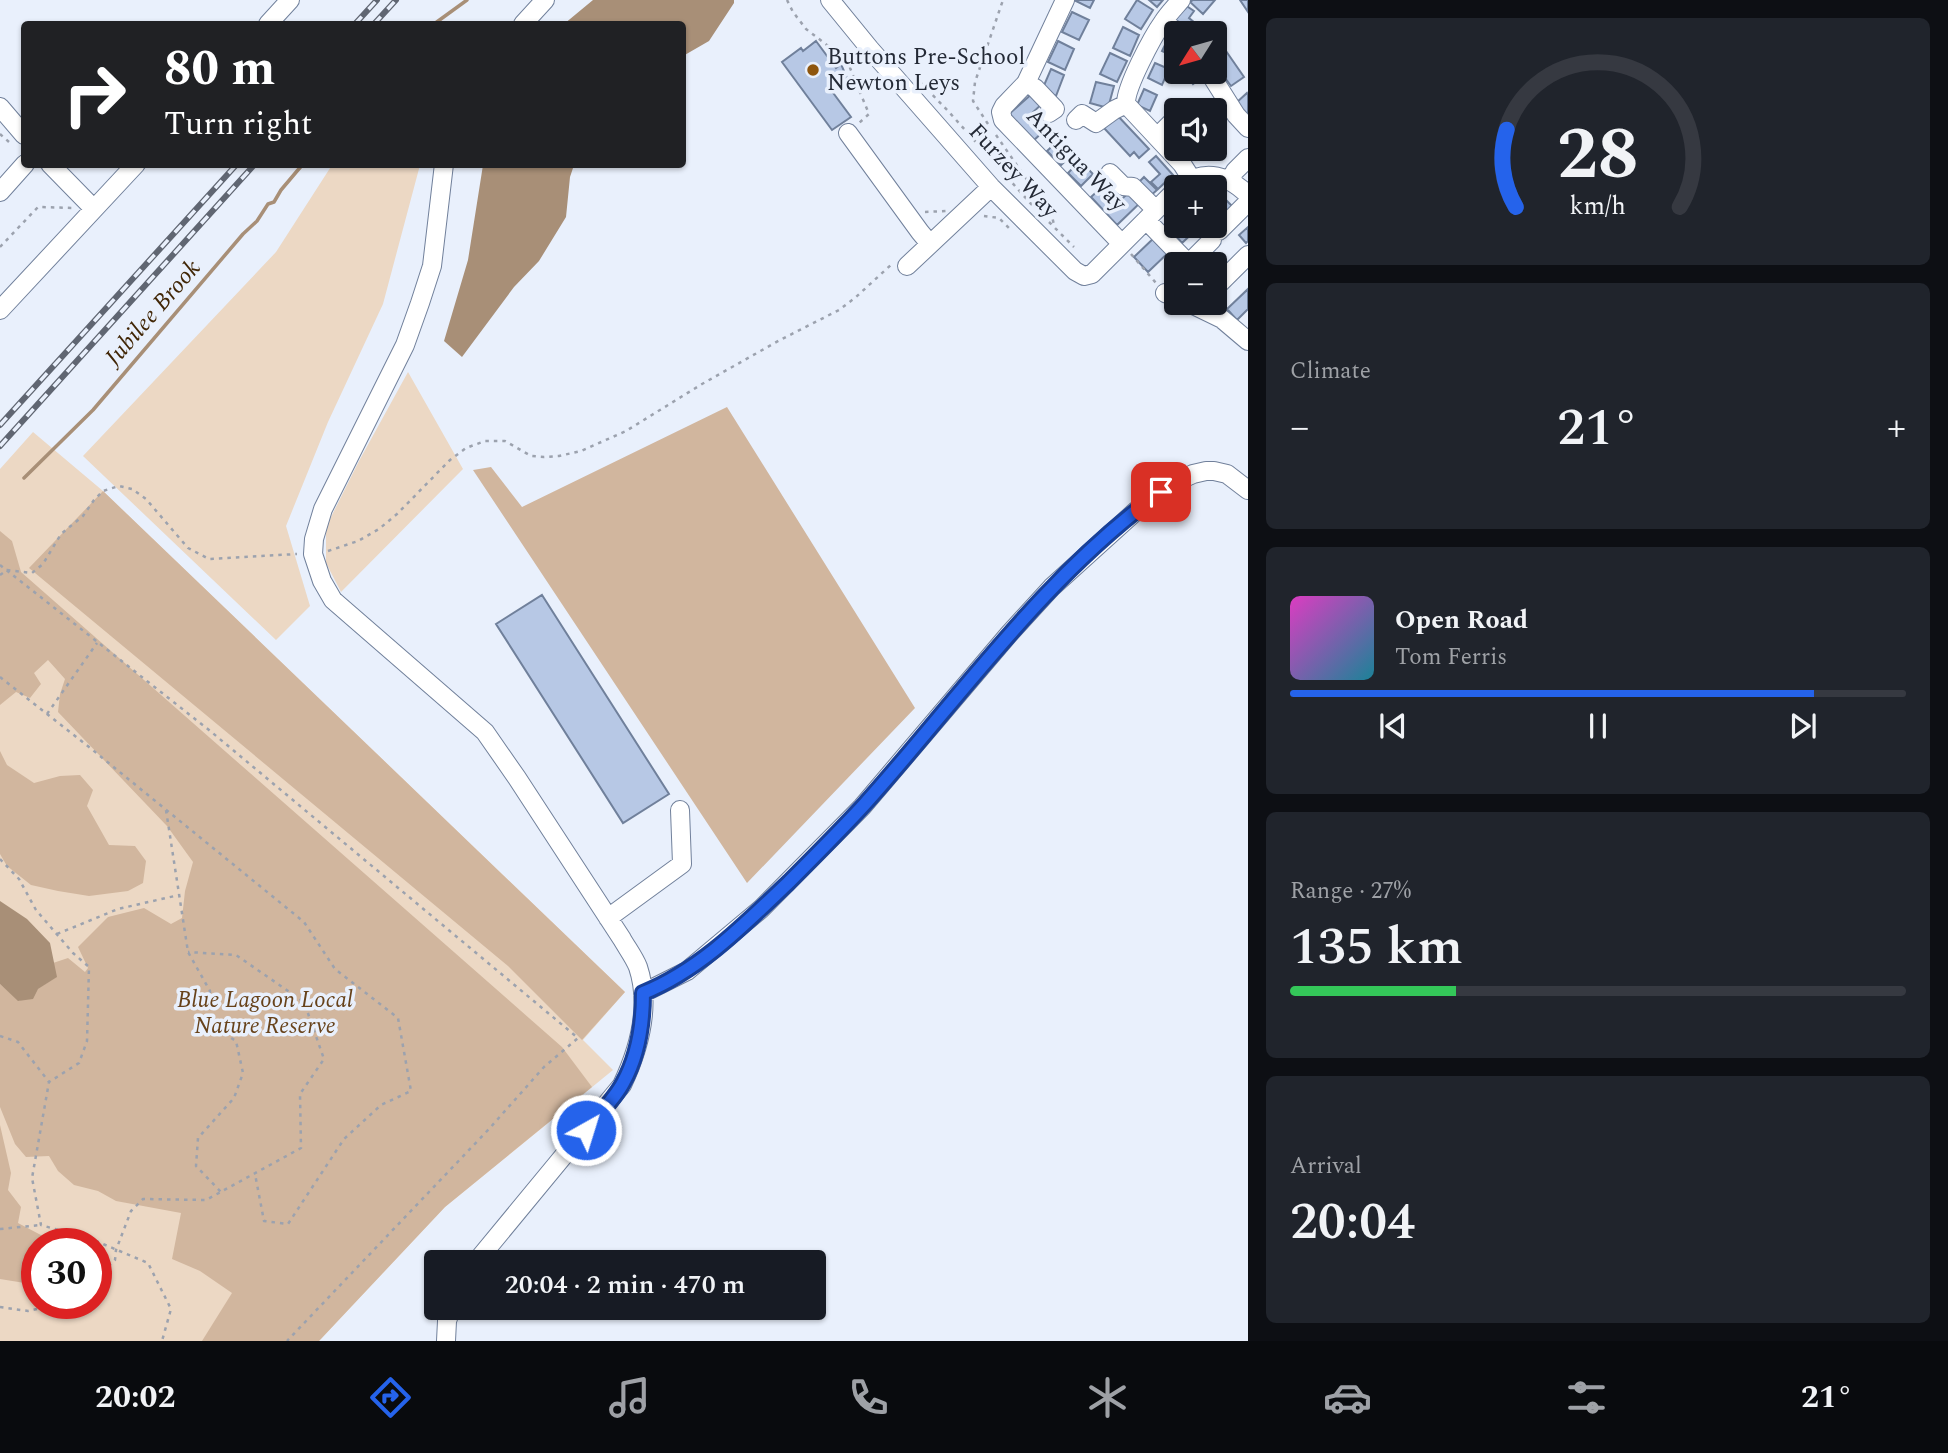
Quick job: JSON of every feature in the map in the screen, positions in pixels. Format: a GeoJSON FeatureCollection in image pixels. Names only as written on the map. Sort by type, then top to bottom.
{"type":"FeatureCollection","features":[{"type":"Feature","properties":{"kind":"street"},"geometry":{"type":"LineString","coordinates":[[271,21],[290,0]]}},
{"type":"Feature","properties":{"kind":"street"},"geometry":{"type":"LineString","coordinates":[[526,21],[545,0]]}},
{"type":"Feature","properties":{"kind":"street","name":"Furzey Way"},"geometry":{"type":"LineString","coordinates":[[830,0],[991,187],[1067,264],[1084,276],[1091,274],[1122,244]]}},
{"type":"Feature","properties":{"kind":"street","name":"Antigua Way"},"geometry":{"type":"LineString","coordinates":[[1065,0],[1026,83],[1001,112],[1003,120],[1122,244]]}},
{"type":"Feature","properties":{"kind":"street"},"geometry":{"type":"LineString","coordinates":[[1126,104],[1128,90],[1163,22],[1181,0]]}},
{"type":"Feature","properties":{"kind":"street"},"geometry":{"type":"LineString","coordinates":[[1026,83],[1035,88],[1055,109],[1049,114]]}},
{"type":"Feature","properties":{"kind":"street"},"geometry":{"type":"LineString","coordinates":[[1217,84],[1236,115],[1248,128]]}},
{"type":"Feature","properties":{"kind":"street"},"geometry":{"type":"LineString","coordinates":[[1076,120],[1082,114],[1096,123],[1126,104]]}},
{"type":"Feature","properties":{"kind":"street"},"geometry":{"type":"LineString","coordinates":[[1126,104],[1182,164],[1182,175]]}},
{"type":"Feature","properties":{"kind":"street"},"geometry":{"type":"LineString","coordinates":[[0,107],[21,132]]}},
{"type":"Feature","properties":{"kind":"street"},"geometry":{"type":"LineString","coordinates":[[1157,137],[1164,130]]}},
{"type":"Feature","properties":{"kind":"street"},"geometry":{"type":"LineString","coordinates":[[848,133],[930,244]]}},
{"type":"Feature","properties":{"kind":"street"},"geometry":{"type":"LineString","coordinates":[[1230,180],[1234,171],[1248,158]]}},
{"type":"Feature","properties":{"kind":"street"},"geometry":{"type":"LineString","coordinates":[[0,192],[21,168]]}},
{"type":"Feature","properties":{"kind":"street"},"geometry":{"type":"LineString","coordinates":[[54,168],[94,209]]}},
{"type":"Feature","properties":{"kind":"street"},"geometry":{"type":"LineString","coordinates":[[0,310],[132,168]]}},
{"type":"Feature","properties":{"kind":"street"},"geometry":{"type":"LineString","coordinates":[[444,168],[432,266],[420,303],[405,345],[323,509],[314,539],[313,554],[322,580],[333,600],[485,732],[637,965],[643,993],[643,1016],[633,1061],[622,1085],[486,1250]]}},
{"type":"Feature","properties":{"kind":"street"},"geometry":{"type":"LineString","coordinates":[[1110,173],[1123,186],[1133,187],[1184,259],[1192,260],[1248,202]]}},
{"type":"Feature","properties":{"kind":"street"},"geometry":{"type":"LineString","coordinates":[[1227,179],[1248,195]]}},
{"type":"Feature","properties":{"kind":"street"},"geometry":{"type":"LineString","coordinates":[[902,263],[930,244],[952,218],[991,187]]}},
{"type":"Feature","properties":{"kind":"street"},"geometry":{"type":"LineString","coordinates":[[1122,244],[1164,202]]}},
{"type":"Feature","properties":{"kind":"street"},"geometry":{"type":"LineString","coordinates":[[1227,276],[1248,255]]}},
{"type":"Feature","properties":{"kind":"street"},"geometry":{"type":"LineString","coordinates":[[1215,315],[1248,341]]}},
{"type":"Feature","properties":{"kind":"street"},"geometry":{"type":"LineString","coordinates":[[643,993],[687,971],[726,940],[779,891],[862,807],[1052,587],[1136,511],[1180,480],[1206,471],[1227,474],[1248,490]]}},
{"type":"Feature","properties":{"kind":"street"},"geometry":{"type":"LineString","coordinates":[[608,918],[682,864],[680,810]]}},
{"type":"Feature","properties":{"kind":"street"},"geometry":{"type":"LineString","coordinates":[[446,1341],[447,1320]]}},
{"type":"Feature","properties":{"kind":"path"},"geometry":{"type":"LineString","coordinates":[[787,0],[806,29],[848,63],[869,114],[848,133]]}},
{"type":"Feature","properties":{"kind":"path"},"geometry":{"type":"LineString","coordinates":[[921,83],[1036,210]]}},
{"type":"Feature","properties":{"kind":"path"},"geometry":{"type":"LineString","coordinates":[[0,247],[37,207],[94,209]]}},
{"type":"Feature","properties":{"kind":"path"},"geometry":{"type":"LineString","coordinates":[[952,218],[967,227],[984,216],[999,218],[1018,237]]}},
{"type":"Feature","properties":{"kind":"path"},"geometry":{"type":"LineString","coordinates":[[1037,233],[1036,228],[1045,220],[1054,225],[1079,252]]}},
{"type":"Feature","properties":{"kind":"path"},"geometry":{"type":"LineString","coordinates":[[1122,244],[1164,288]]}},
{"type":"Feature","properties":{"kind":"path"},"geometry":{"type":"LineString","coordinates":[[0,575],[7,570],[32,573],[43,564],[61,534],[83,516],[103,491],[119,486],[132,489],[146,499],[188,548],[209,559],[313,554],[335,550],[379,529],[456,454],[485,442],[505,441],[531,456],[544,457],[581,451],[605,442],[780,340],[839,310],[902,263]]}},
{"type":"Feature","properties":{"kind":"path"},"geometry":{"type":"LineString","coordinates":[[0,565],[209,730],[578,1038],[544,1067],[489,1129],[287,1341]]}},
{"type":"Feature","properties":{"kind":"path"},"geometry":{"type":"LineString","coordinates":[[47,714],[97,643]]}},
{"type":"Feature","properties":{"kind":"path"},"geometry":{"type":"LineString","coordinates":[[0,677],[304,922],[335,969],[398,1018],[411,1091],[381,1105],[344,1139],[288,1224],[264,1221],[255,1174]]}},
{"type":"Feature","properties":{"kind":"path"},"geometry":{"type":"LineString","coordinates":[[166,810],[187,952],[210,991],[211,1025],[236,1041],[243,1073],[234,1098],[198,1138],[197,1166],[221,1192]]}},
{"type":"Feature","properties":{"kind":"path"},"geometry":{"type":"LineString","coordinates":[[0,859],[19,879],[36,910],[73,953],[89,967],[87,1041],[79,1063],[49,1082],[32,1178],[41,1225]]}},
{"type":"Feature","properties":{"kind":"path"},"geometry":{"type":"LineString","coordinates":[[57,934],[118,909],[179,895]]}},
{"type":"Feature","properties":{"kind":"path"},"geometry":{"type":"LineString","coordinates":[[112,1263],[131,1211],[143,1199],[206,1200],[301,1148],[300,1094],[324,1059],[304,1002],[236,955],[187,952]]}},
{"type":"Feature","properties":{"kind":"path"},"geometry":{"type":"LineString","coordinates":[[0,1036],[18,1042],[49,1082]]}},
{"type":"Feature","properties":{"kind":"path"},"geometry":{"type":"LineString","coordinates":[[0,1229],[41,1225],[96,1241],[148,1263],[171,1308],[162,1341]]}},
{"type":"Feature","properties":{"kind":"path"},"geometry":{"type":"LineString","coordinates":[[0,1307],[21,1310]]}},
{"type":"Feature","properties":{"kind":"green space"},"geometry":{"type":"Polygon","coordinates":[[[330,168],[419,168],[383,304],[328,422],[286,526],[310,606],[276,640],[83,456],[276,252],[330,168]]]}},
{"type":"Feature","properties":{"kind":"green space"},"geometry":{"type":"Polygon","coordinates":[[[408,372],[463,469],[341,592],[326,563],[326,527],[408,372]]]}},
{"type":"Feature","properties":{"kind":"green space"},"geometry":{"type":"Polygon","coordinates":[[[727,407],[915,708],[747,883],[473,470],[491,467],[522,507],[727,407]]]}},
{"type":"Feature","properties":{"kind":"green space","name":"Blue Lagoon Local Nature Reserve"},"geometry":{"type":"Polygon","coordinates":[[[33,432],[103,491],[625,992],[583,1040],[613,1070],[445,1207],[319,1341],[0,1341],[0,469],[33,432]]]}},
{"type":"Feature","properties":{"kind":"green space"},"geometry":{"type":"Polygon","coordinates":[[[103,491],[625,992],[582,1040],[508,966],[29,568],[103,491]]]}},
{"type":"Feature","properties":{"kind":"green space"},"geometry":{"type":"Polygon","coordinates":[[[0,531],[12,541],[21,572],[562,1047],[592,1087],[445,1207],[319,1341],[202,1341],[232,1293],[200,1271],[172,1259],[181,1213],[116,1201],[98,1191],[74,1185],[58,1171],[49,1156],[26,1157],[15,1144],[0,1107],[0,984],[19,1001],[56,977],[53,963],[68,958],[85,972],[88,968],[78,947],[108,917],[144,908],[171,924],[182,918],[185,891],[193,862],[167,826],[58,712],[65,679],[48,660],[34,673],[41,684],[30,698],[16,692],[0,705],[0,531]]]}},
{"type":"Feature","properties":{"kind":"green space"},"geometry":{"type":"Polygon","coordinates":[[[0,751],[7,765],[34,783],[60,776],[80,775],[93,790],[87,806],[109,845],[135,846],[146,861],[143,883],[128,891],[89,896],[31,885],[7,866],[0,854],[0,751]]]}},
{"type":"Feature","properties":{"kind":"green space"},"geometry":{"type":"Polygon","coordinates":[[[0,1125],[11,1173],[8,1190],[21,1207],[18,1223],[28,1228],[21,1228],[21,1282],[0,1279],[0,1125]]]}},
{"type":"Feature","properties":{"kind":"shaded area"},"geometry":{"type":"Polygon","coordinates":[[[593,0],[734,0],[709,41],[686,54],[686,21],[568,21],[593,0]]]}},
{"type":"Feature","properties":{"kind":"shaded area"},"geometry":{"type":"Polygon","coordinates":[[[483,168],[573,168],[566,217],[539,261],[514,287],[462,357],[444,341],[468,260],[483,168]]]}},
{"type":"Feature","properties":{"kind":"shaded area"},"geometry":{"type":"Polygon","coordinates":[[[0,901],[27,919],[50,943],[57,977],[38,989],[33,999],[18,1001],[0,984],[0,901]]]}},
{"type":"Feature","properties":{"kind":"building"},"geometry":{"type":"Polygon","coordinates":[[[1074,0],[1094,0],[1090,8],[1074,0]]]}},
{"type":"Feature","properties":{"kind":"building"},"geometry":{"type":"Polygon","coordinates":[[[1137,0],[1153,10],[1141,29],[1125,19],[1137,0]]]}},
{"type":"Feature","properties":{"kind":"building"},"geometry":{"type":"Polygon","coordinates":[[[1149,0],[1163,0],[1157,7],[1149,0]]]}},
{"type":"Feature","properties":{"kind":"building"},"geometry":{"type":"Polygon","coordinates":[[[1215,0],[1203,14],[1190,2],[1215,0]]]}},
{"type":"Feature","properties":{"kind":"building"},"geometry":{"type":"Polygon","coordinates":[[[1240,0],[1248,0],[1248,12],[1240,0]]]}},
{"type":"Feature","properties":{"kind":"building"},"geometry":{"type":"Polygon","coordinates":[[[1185,5],[1194,11],[1189,18],[1193,21],[1174,20],[1185,5]]]}},
{"type":"Feature","properties":{"kind":"building"},"geometry":{"type":"Polygon","coordinates":[[[1072,12],[1089,20],[1079,40],[1062,32],[1072,12]]]}},
{"type":"Feature","properties":{"kind":"building"},"geometry":{"type":"Polygon","coordinates":[[[1123,27],[1139,35],[1130,56],[1113,48],[1123,27]]]}},
{"type":"Feature","properties":{"kind":"building"},"geometry":{"type":"Polygon","coordinates":[[[816,41],[836,68],[841,64],[847,78],[831,90],[851,117],[832,130],[782,62],[816,41]]]}},
{"type":"Feature","properties":{"kind":"building"},"geometry":{"type":"Polygon","coordinates":[[[1058,41],[1074,49],[1065,70],[1048,62],[1058,41]]]}},
{"type":"Feature","properties":{"kind":"building"},"geometry":{"type":"Polygon","coordinates":[[[1227,52],[1244,77],[1231,86],[1227,81],[1227,52]]]}},
{"type":"Feature","properties":{"kind":"building"},"geometry":{"type":"Polygon","coordinates":[[[1110,53],[1127,61],[1117,82],[1100,74],[1110,53]]]}},
{"type":"Feature","properties":{"kind":"building"},"geometry":{"type":"Polygon","coordinates":[[[1155,63],[1164,67],[1162,85],[1148,78],[1155,63]]]}},
{"type":"Feature","properties":{"kind":"building"},"geometry":{"type":"Polygon","coordinates":[[[1051,69],[1064,75],[1056,96],[1042,90],[1051,69]]]}},
{"type":"Feature","properties":{"kind":"building"},"geometry":{"type":"Polygon","coordinates":[[[1096,82],[1114,86],[1108,108],[1090,103],[1096,82]]]}},
{"type":"Feature","properties":{"kind":"building"},"geometry":{"type":"Polygon","coordinates":[[[1144,89],[1157,95],[1150,111],[1137,105],[1144,89]]]}},
{"type":"Feature","properties":{"kind":"building"},"geometry":{"type":"Polygon","coordinates":[[[1034,92],[1043,103],[1030,115],[1044,131],[1033,141],[1009,114],[1034,92]]]}},
{"type":"Feature","properties":{"kind":"building"},"geometry":{"type":"Polygon","coordinates":[[[1247,93],[1248,95],[1248,115],[1236,103],[1247,93]]]}},
{"type":"Feature","properties":{"kind":"building"},"geometry":{"type":"Polygon","coordinates":[[[1117,115],[1149,149],[1139,158],[1134,152],[1130,156],[1104,128],[1117,115]]]}},
{"type":"Feature","properties":{"kind":"building"},"geometry":{"type":"Polygon","coordinates":[[[1059,140],[1073,154],[1061,165],[1047,151],[1059,140]]]}},
{"type":"Feature","properties":{"kind":"building"},"geometry":{"type":"Polygon","coordinates":[[[1156,156],[1173,175],[1164,175],[1164,183],[1158,189],[1151,182],[1160,174],[1149,162],[1156,156]]]}},
{"type":"Feature","properties":{"kind":"building"},"geometry":{"type":"Polygon","coordinates":[[[1080,161],[1093,174],[1081,186],[1068,173],[1080,161]]]}},
{"type":"Feature","properties":{"kind":"building"},"geometry":{"type":"Polygon","coordinates":[[[1144,177],[1157,190],[1149,197],[1137,184],[1144,177]]]}},
{"type":"Feature","properties":{"kind":"building"},"geometry":{"type":"Polygon","coordinates":[[[1102,187],[1117,203],[1132,190],[1142,201],[1117,225],[1091,197],[1102,187]]]}},
{"type":"Feature","properties":{"kind":"building"},"geometry":{"type":"Polygon","coordinates":[[[1227,201],[1233,207],[1227,213],[1227,201]]]}},
{"type":"Feature","properties":{"kind":"building"},"geometry":{"type":"Polygon","coordinates":[[[1248,227],[1248,241],[1246,243],[1239,235],[1248,227]]]}},
{"type":"Feature","properties":{"kind":"building"},"geometry":{"type":"Polygon","coordinates":[[[1156,236],[1170,251],[1164,252],[1164,257],[1148,272],[1134,257],[1156,236]]]}},
{"type":"Feature","properties":{"kind":"building"},"geometry":{"type":"Polygon","coordinates":[[[1248,289],[1248,309],[1237,320],[1227,309],[1248,289]]]}},
{"type":"Feature","properties":{"kind":"building"},"geometry":{"type":"Polygon","coordinates":[[[542,595],[669,794],[623,823],[496,624],[542,595]]]}},
{"type":"Feature","properties":{"kind":"waterway","name":"Jubilee Brook"},"geometry":{"type":"LineString","coordinates":[[438,21],[467,0]]}},
{"type":"Feature","properties":{"kind":"waterway","name":"Jubilee Brook"},"geometry":{"type":"LineString","coordinates":[[24,478],[93,410],[257,221],[268,204],[274,202],[300,168]]}},
{"type":"Feature","properties":{"kind":"railway"},"geometry":{"type":"LineString","coordinates":[[358,21],[377,0]]}},
{"type":"Feature","properties":{"kind":"railway"},"geometry":{"type":"LineString","coordinates":[[377,21],[396,0]]}},
{"type":"Feature","properties":{"kind":"railway"},"geometry":{"type":"LineString","coordinates":[[0,425],[233,168]]}},
{"type":"Feature","properties":{"kind":"railway"},"geometry":{"type":"LineString","coordinates":[[0,446],[251,168]]}},
{"type":"Feature","properties":{"kind":"place","name":"Buttons Pre-School Newton Leys"},"geometry":{"type":"Point","coordinates":[813,70]}},
{"type":"Feature","properties":{"kind":"route"},"geometry":{"type":"LineString","coordinates":[[586,1130],[622,1085],[633,1061],[643,1016],[643,993],[687,971],[761,909],[862,807],[1052,587],[1103,539],[1161,492]]}}]}
